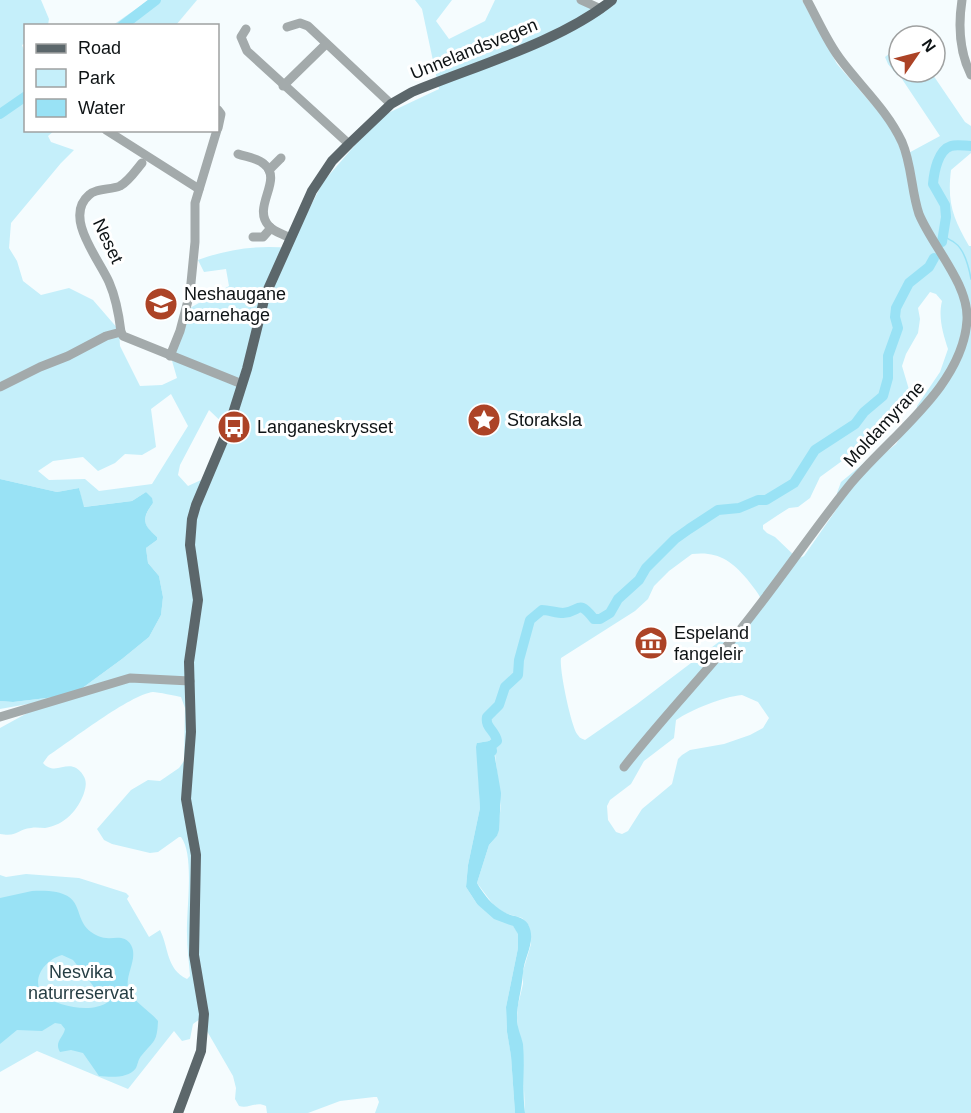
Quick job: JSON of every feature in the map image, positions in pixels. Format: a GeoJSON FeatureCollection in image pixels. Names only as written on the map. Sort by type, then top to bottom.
{"type":"FeatureCollection","features":[{"type":"Feature","properties":{"kind":"main road","name":"Unnelandsvegen"},"geometry":{"type":"LineString","coordinates":[[178,1113],[201,1051],[204,1014],[194,955],[196,855],[186,799],[191,732],[189,662],[198,600],[190,545],[192,519],[228,429],[265,296],[320,176],[349,144],[391,104],[412,92],[559,32],[601,9],[612,0]]}},
{"type":"Feature","properties":{"kind":"street"},"geometry":{"type":"LineString","coordinates":[[581,0],[601,9]]}},
{"type":"Feature","properties":{"kind":"street","name":"Moldamyrane"},"geometry":{"type":"LineString","coordinates":[[624,766],[659,722],[743,626],[849,485],[933,397],[958,354],[965,333],[969,311],[959,287],[919,214],[908,161],[901,141],[884,111],[834,50],[807,0]]}},
{"type":"Feature","properties":{"kind":"street"},"geometry":{"type":"LineString","coordinates":[[962,0],[960,35],[966,65],[971,75]]}},
{"type":"Feature","properties":{"kind":"street"},"geometry":{"type":"LineString","coordinates":[[287,27],[296,23],[304,24],[391,104]]}},
{"type":"Feature","properties":{"kind":"street"},"geometry":{"type":"LineString","coordinates":[[246,28],[241,37],[243,46],[283,86],[349,144]]}},
{"type":"Feature","properties":{"kind":"street"},"geometry":{"type":"LineString","coordinates":[[283,86],[326,44]]}},
{"type":"Feature","properties":{"kind":"street"},"geometry":{"type":"LineString","coordinates":[[109,132],[199,189]]}},
{"type":"Feature","properties":{"kind":"street"},"geometry":{"type":"LineString","coordinates":[[170,356],[180,331],[190,293],[195,242],[194,216],[199,189],[216,132]]}},
{"type":"Feature","properties":{"kind":"street"},"geometry":{"type":"LineString","coordinates":[[238,154],[261,162],[269,170],[271,180],[263,211],[264,219],[271,228],[290,238]]}},
{"type":"Feature","properties":{"kind":"street"},"geometry":{"type":"LineString","coordinates":[[269,170],[282,158]]}},
{"type":"Feature","properties":{"kind":"street","name":"Neset"},"geometry":{"type":"LineString","coordinates":[[121,332],[116,300],[86,237],[79,216],[90,193],[120,186],[142,163]]}},
{"type":"Feature","properties":{"kind":"street"},"geometry":{"type":"LineString","coordinates":[[253,237],[263,237],[271,228]]}},
{"type":"Feature","properties":{"kind":"street"},"geometry":{"type":"LineString","coordinates":[[0,387],[106,336],[121,332],[123,336],[242,384]]}},
{"type":"Feature","properties":{"kind":"street"},"geometry":{"type":"LineString","coordinates":[[0,717],[130,678],[190,681]]}},
{"type":"Feature","properties":{"kind":"green space"},"geometry":{"type":"Polygon","coordinates":[[[0,0],[41,0],[49,19],[48,24],[24,24],[24,44],[22,45],[24,93],[0,110],[0,0]]]}},
{"type":"Feature","properties":{"kind":"green space"},"geometry":{"type":"Polygon","coordinates":[[[149,0],[197,0],[177,24],[114,24],[149,0]]]}},
{"type":"Feature","properties":{"kind":"green space","name":"Nesvika naturreservat"},"geometry":{"type":"Polygon","coordinates":[[[415,0],[452,0],[436,21],[449,39],[485,21],[495,0],[579,0],[596,9],[615,0],[802,0],[837,64],[883,117],[893,131],[903,156],[940,136],[905,84],[939,84],[965,122],[971,126],[971,153],[951,170],[950,192],[955,218],[971,246],[971,1113],[525,1113],[522,1042],[517,1018],[523,971],[531,944],[529,926],[522,918],[495,907],[477,883],[489,845],[497,836],[501,805],[495,740],[477,743],[480,808],[468,865],[466,887],[477,904],[513,926],[518,933],[518,948],[506,1007],[515,1113],[375,1113],[379,1102],[377,1097],[340,1101],[308,1113],[267,1113],[266,1106],[262,1105],[239,1106],[235,1099],[236,1088],[233,1076],[200,1019],[193,1024],[190,1039],[182,1041],[174,1031],[128,1089],[37,1051],[0,1072],[0,875],[6,877],[26,874],[79,878],[126,893],[129,896],[127,899],[149,937],[160,930],[175,970],[187,979],[190,976],[187,934],[189,870],[188,857],[181,837],[158,852],[150,853],[112,844],[104,840],[97,829],[131,790],[148,780],[160,781],[179,768],[184,761],[185,708],[181,697],[153,692],[143,695],[116,709],[48,756],[43,763],[48,767],[73,767],[83,775],[86,786],[78,805],[70,816],[59,824],[45,828],[26,829],[14,834],[0,834],[0,728],[31,711],[28,704],[0,709],[0,701],[13,702],[55,697],[81,689],[149,637],[161,615],[163,597],[159,576],[148,563],[146,548],[157,540],[157,537],[145,522],[153,503],[146,492],[132,501],[83,507],[79,488],[57,492],[0,479],[0,114],[24,100],[24,132],[53,132],[48,136],[51,142],[74,150],[11,223],[9,248],[17,261],[23,281],[41,295],[69,288],[93,300],[119,330],[120,346],[140,386],[162,385],[177,378],[170,354],[190,308],[229,286],[226,269],[204,272],[198,260],[243,249],[289,248],[323,182],[386,114],[439,89],[422,9],[415,0]],[[930,292],[918,308],[920,319],[918,333],[902,366],[910,393],[905,407],[890,426],[820,477],[810,498],[798,507],[789,508],[763,525],[767,533],[775,537],[798,559],[804,556],[836,510],[839,504],[837,493],[841,482],[864,463],[880,457],[896,444],[916,414],[917,406],[940,372],[948,349],[941,319],[942,301],[936,294],[930,292]],[[171,394],[151,409],[156,447],[142,455],[125,454],[115,463],[98,471],[83,457],[53,461],[38,471],[49,480],[85,479],[99,491],[152,484],[188,426],[171,394]],[[209,410],[180,465],[178,475],[188,486],[203,481],[230,430],[209,410]],[[692,554],[669,571],[654,586],[648,599],[635,611],[561,658],[569,709],[577,734],[582,739],[585,740],[637,704],[720,641],[729,642],[761,599],[747,579],[723,558],[709,554],[692,554]],[[742,695],[726,698],[676,720],[674,738],[644,761],[631,784],[610,800],[607,806],[608,820],[616,832],[622,834],[628,831],[642,809],[672,784],[678,759],[682,755],[690,750],[724,744],[763,728],[769,718],[758,702],[742,695]]]}},
{"type":"Feature","properties":{"kind":"water"},"geometry":{"type":"Polygon","coordinates":[[[0,479],[57,492],[79,488],[84,507],[132,501],[146,492],[152,498],[153,503],[145,522],[157,540],[146,548],[148,563],[159,576],[163,597],[161,615],[149,637],[81,689],[55,697],[13,702],[0,701],[0,479]]]}},
{"type":"Feature","properties":{"kind":"water"},"geometry":{"type":"Polygon","coordinates":[[[498,741],[494,746],[494,752],[501,793],[499,830],[489,845],[477,883],[485,896],[496,906],[507,914],[523,919],[530,930],[531,942],[524,967],[517,1018],[523,1044],[525,1113],[515,1113],[506,1007],[518,948],[518,934],[513,926],[494,919],[477,904],[466,887],[468,865],[480,808],[476,747],[477,743],[498,741]]]}},
{"type":"Feature","properties":{"kind":"water"},"geometry":{"type":"Polygon","coordinates":[[[32,891],[52,891],[65,895],[77,907],[88,930],[103,938],[120,938],[128,941],[133,950],[128,980],[129,991],[158,1021],[154,1041],[133,1072],[119,1076],[99,1076],[83,1053],[71,1050],[60,1052],[58,1043],[65,1029],[61,1024],[55,1023],[42,1031],[17,1030],[0,1044],[0,898],[32,891]],[[62,955],[45,965],[38,982],[42,995],[65,1005],[84,1008],[101,1006],[108,1002],[109,996],[94,987],[73,960],[62,955]]]}},
{"type":"Feature","properties":{"kind":"waterway"},"geometry":{"type":"LineString","coordinates":[[125,24],[156,0]]}},
{"type":"Feature","properties":{"kind":"waterway"},"geometry":{"type":"LineString","coordinates":[[0,114],[24,97]]}},
{"type":"Feature","properties":{"kind":"waterway"},"geometry":{"type":"LineString","coordinates":[[942,242],[946,217],[945,205],[933,184],[936,168],[947,148],[956,145],[971,146]]}},
{"type":"Feature","properties":{"kind":"waterway"},"geometry":{"type":"LineString","coordinates":[[943,234],[961,250],[971,279]]}},
{"type":"Feature","properties":{"kind":"waterway"},"geometry":{"type":"LineString","coordinates":[[492,751],[491,746],[497,741],[487,724],[487,717],[499,705],[505,687],[518,675],[519,660],[530,620],[542,610],[563,613],[579,608],[585,609],[594,619],[600,619],[610,613],[618,599],[639,580],[646,568],[675,539],[689,529],[718,510],[739,508],[758,500],[766,500],[794,483],[815,450],[855,424],[864,412],[883,396],[888,378],[888,356],[898,328],[895,317],[896,308],[909,283],[929,267],[934,258]]}},
{"type":"Feature","properties":{"kind":"place","name":"Neshaugane barnehage"},"geometry":{"type":"Point","coordinates":[161,304]}},
{"type":"Feature","properties":{"kind":"place","name":"Storaksla"},"geometry":{"type":"Point","coordinates":[484,420]}},
{"type":"Feature","properties":{"kind":"place","name":"Langaneskrysset"},"geometry":{"type":"Point","coordinates":[234,427]}},
{"type":"Feature","properties":{"kind":"place","name":"Espeland fangeleir"},"geometry":{"type":"Point","coordinates":[651,643]}}]}
